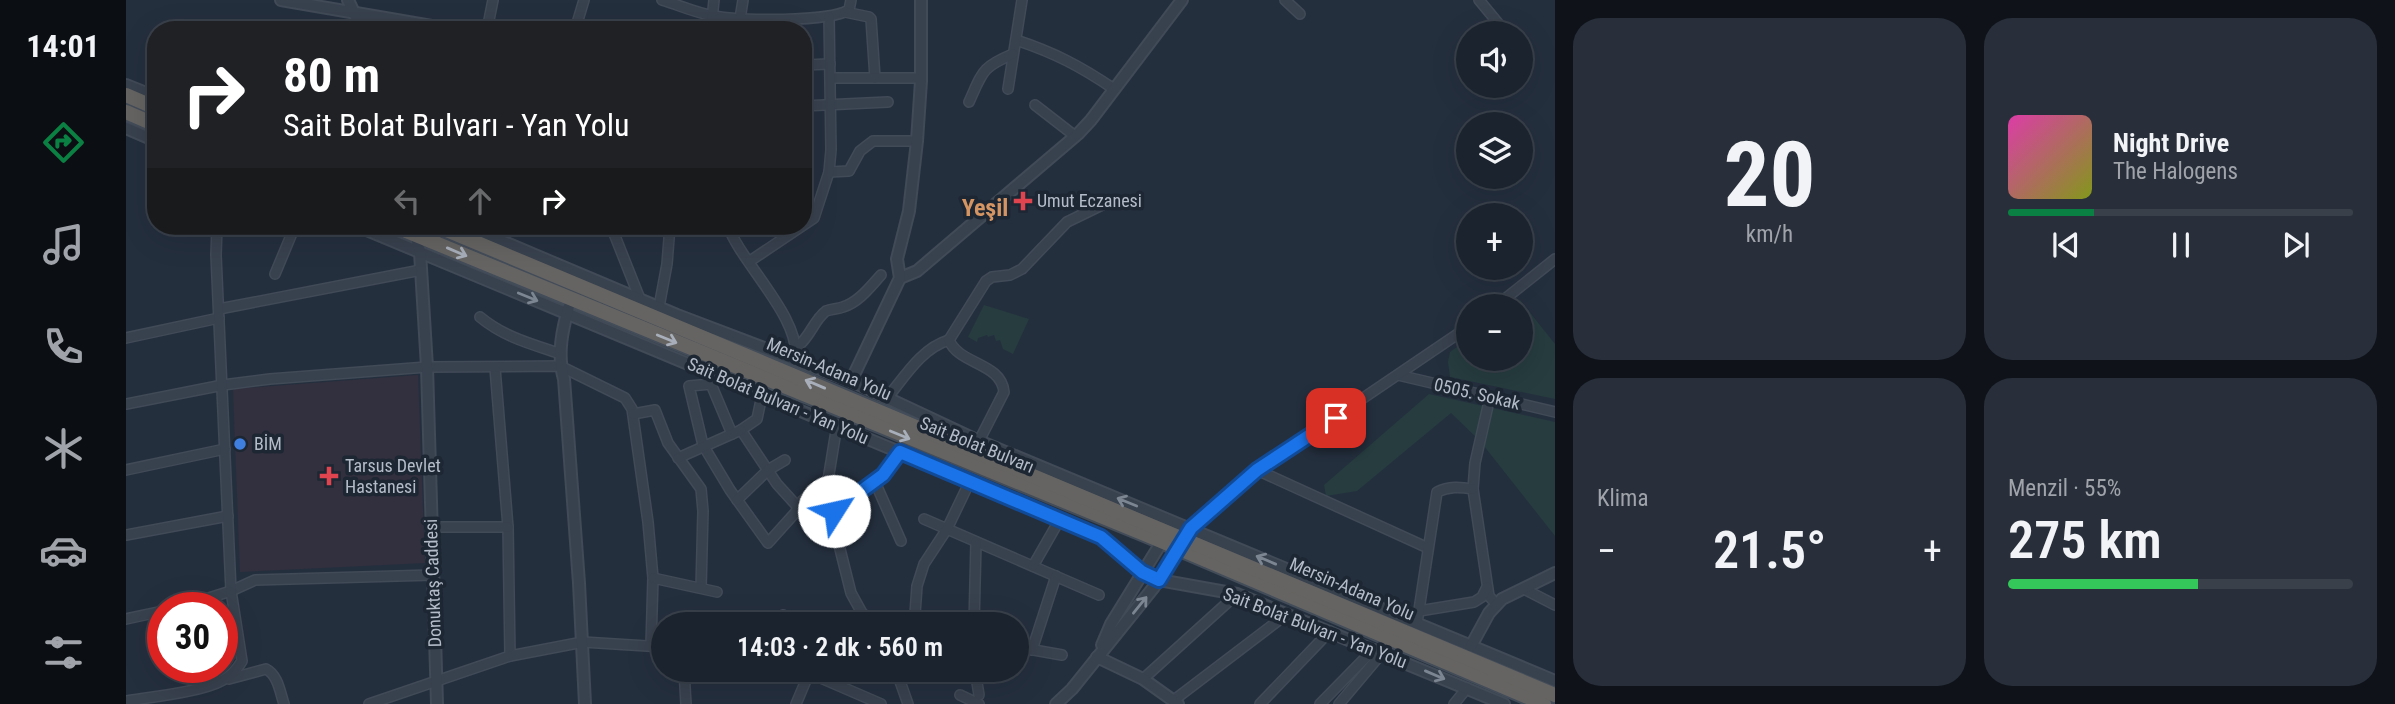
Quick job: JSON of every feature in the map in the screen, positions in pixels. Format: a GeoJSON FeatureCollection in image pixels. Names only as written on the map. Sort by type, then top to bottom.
{"type":"FeatureCollection","features":[{"type":"Feature","properties":{"kind":"highway"},"geometry":{"type":"LineString","coordinates":[[126,95],[147,104]]}},
{"type":"Feature","properties":{"kind":"highway"},"geometry":{"type":"LineString","coordinates":[[126,112],[147,121]]}},
{"type":"Feature","properties":{"kind":"highway","name":"Sait Bolat Bulvarı"},"geometry":{"type":"LineString","coordinates":[[423,235],[569,307],[1168,532]]}},
{"type":"Feature","properties":{"kind":"highway","name":"Mersin-Adana Yolu"},"geometry":{"type":"LineString","coordinates":[[458,235],[1555,695]]}},
{"type":"Feature","properties":{"kind":"highway"},"geometry":{"type":"LineString","coordinates":[[1184,538],[1544,704]]}},
{"type":"Feature","properties":{"kind":"street"},"geometry":{"type":"LineString","coordinates":[[281,0],[402,21]]}},
{"type":"Feature","properties":{"kind":"street"},"geometry":{"type":"LineString","coordinates":[[348,0],[358,21]]}},
{"type":"Feature","properties":{"kind":"street"},"geometry":{"type":"LineString","coordinates":[[489,21],[493,0]]}},
{"type":"Feature","properties":{"kind":"street"},"geometry":{"type":"LineString","coordinates":[[578,21],[584,0]]}},
{"type":"Feature","properties":{"kind":"street"},"geometry":{"type":"LineString","coordinates":[[662,0],[713,16],[740,19],[829,17],[849,10],[850,0]]}},
{"type":"Feature","properties":{"kind":"street"},"geometry":{"type":"LineString","coordinates":[[712,21],[714,0]]}},
{"type":"Feature","properties":{"kind":"street"},"geometry":{"type":"LineString","coordinates":[[740,19],[743,0]]}},
{"type":"Feature","properties":{"kind":"street"},"geometry":{"type":"LineString","coordinates":[[851,381],[900,278],[897,259],[909,211],[917,141],[922,0]]}},
{"type":"Feature","properties":{"kind":"street"},"geometry":{"type":"LineString","coordinates":[[1008,89],[1021,0]]}},
{"type":"Feature","properties":{"kind":"street"},"geometry":{"type":"LineString","coordinates":[[900,278],[917,271],[1075,136],[1091,120],[1182,0]]}},
{"type":"Feature","properties":{"kind":"street"},"geometry":{"type":"LineString","coordinates":[[1284,0],[1300,14]]}},
{"type":"Feature","properties":{"kind":"street"},"geometry":{"type":"LineString","coordinates":[[1479,0],[1496,21]]}},
{"type":"Feature","properties":{"kind":"street"},"geometry":{"type":"LineString","coordinates":[[845,12],[872,19],[874,78]]}},
{"type":"Feature","properties":{"kind":"street"},"geometry":{"type":"LineString","coordinates":[[812,220],[829,172],[829,17]]}},
{"type":"Feature","properties":{"kind":"street"},"geometry":{"type":"LineString","coordinates":[[1016,40],[1081,66],[1114,89]]}},
{"type":"Feature","properties":{"kind":"street"},"geometry":{"type":"LineString","coordinates":[[969,102],[983,71],[1013,54]]}},
{"type":"Feature","properties":{"kind":"street"},"geometry":{"type":"LineString","coordinates":[[812,65],[830,64]]}},
{"type":"Feature","properties":{"kind":"street"},"geometry":{"type":"LineString","coordinates":[[830,78],[921,78]]}},
{"type":"Feature","properties":{"kind":"street"},"geometry":{"type":"LineString","coordinates":[[126,85],[147,93]]}},
{"type":"Feature","properties":{"kind":"street"},"geometry":{"type":"LineString","coordinates":[[812,105],[888,102]]}},
{"type":"Feature","properties":{"kind":"street"},"geometry":{"type":"LineString","coordinates":[[1035,104],[1075,136]]}},
{"type":"Feature","properties":{"kind":"street"},"geometry":{"type":"LineString","coordinates":[[126,128],[147,137]]}},
{"type":"Feature","properties":{"kind":"street"},"geometry":{"type":"LineString","coordinates":[[829,172],[849,172],[860,151],[873,141],[917,141]]}},
{"type":"Feature","properties":{"kind":"street"},"geometry":{"type":"LineString","coordinates":[[888,397],[914,364],[936,344],[949,340],[986,281],[1022,269],[1067,222],[1102,205]]}},
{"type":"Feature","properties":{"kind":"street"},"geometry":{"type":"LineString","coordinates":[[217,235],[231,591]]}},
{"type":"Feature","properties":{"kind":"street"},"geometry":{"type":"LineString","coordinates":[[275,274],[291,235]]}},
{"type":"Feature","properties":{"kind":"street","name":"Sait Bolat Bulvarı - Yan Yolu"},"geometry":{"type":"LineString","coordinates":[[379,235],[569,307],[713,379],[762,394],[1101,537],[1142,572],[1159,580],[1237,594],[1504,704]]}},
{"type":"Feature","properties":{"kind":"street","name":"Donuktaş Caddesi"},"geometry":{"type":"LineString","coordinates":[[415,235],[420,252],[427,367],[437,704]]}},
{"type":"Feature","properties":{"kind":"street"},"geometry":{"type":"LineString","coordinates":[[487,235],[659,307],[888,397],[1168,532],[1111,624],[1097,657]]}},
{"type":"Feature","properties":{"kind":"street"},"geometry":{"type":"LineString","coordinates":[[615,235],[640,299]]}},
{"type":"Feature","properties":{"kind":"street"},"geometry":{"type":"LineString","coordinates":[[659,307],[669,235]]}},
{"type":"Feature","properties":{"kind":"street"},"geometry":{"type":"LineString","coordinates":[[734,235],[773,295],[798,346],[795,360]]}},
{"type":"Feature","properties":{"kind":"street"},"geometry":{"type":"LineString","coordinates":[[750,261],[789,235]]}},
{"type":"Feature","properties":{"kind":"street"},"geometry":{"type":"LineString","coordinates":[[1511,294],[1555,259]]}},
{"type":"Feature","properties":{"kind":"street"},"geometry":{"type":"LineString","coordinates":[[126,338],[219,313],[421,270]]}},
{"type":"Feature","properties":{"kind":"street"},"geometry":{"type":"LineString","coordinates":[[798,346],[807,340],[827,311],[856,301],[881,275]]}},
{"type":"Feature","properties":{"kind":"street"},"geometry":{"type":"LineString","coordinates":[[569,307],[560,366],[564,379],[586,704]]}},
{"type":"Feature","properties":{"kind":"street"},"geometry":{"type":"LineString","coordinates":[[480,317],[495,330],[512,338],[561,354]]}},
{"type":"Feature","properties":{"kind":"street"},"geometry":{"type":"LineString","coordinates":[[1056,704],[1159,580],[1184,538],[1257,470],[1456,335]]}},
{"type":"Feature","properties":{"kind":"street"},"geometry":{"type":"LineString","coordinates":[[949,340],[958,352],[997,373],[1004,387],[1004,392],[979,441]]}},
{"type":"Feature","properties":{"kind":"street"},"geometry":{"type":"LineString","coordinates":[[126,404],[223,385],[270,379],[427,367],[560,366],[630,402],[648,522],[653,578],[652,612]]}},
{"type":"Feature","properties":{"kind":"street"},"geometry":{"type":"LineString","coordinates":[[495,368],[508,527],[510,656]]}},
{"type":"Feature","properties":{"kind":"street","name":"0505. Sokak"},"geometry":{"type":"LineString","coordinates":[[1398,375],[1555,412]]}},
{"type":"Feature","properties":{"kind":"street"},"geometry":{"type":"LineString","coordinates":[[797,506],[736,432],[713,379],[690,386],[704,446],[768,543],[795,513],[797,506],[828,480]]}},
{"type":"Feature","properties":{"kind":"street"},"geometry":{"type":"LineString","coordinates":[[678,458],[736,432],[757,419],[762,394]]}},
{"type":"Feature","properties":{"kind":"street"},"geometry":{"type":"LineString","coordinates":[[1490,397],[1475,463],[1473,489],[1489,596],[1497,604]]}},
{"type":"Feature","properties":{"kind":"street"},"geometry":{"type":"LineString","coordinates":[[633,414],[655,410],[668,443],[701,489],[701,588]]}},
{"type":"Feature","properties":{"kind":"street"},"geometry":{"type":"LineString","coordinates":[[836,425],[828,480],[851,593],[861,612]]}},
{"type":"Feature","properties":{"kind":"street"},"geometry":{"type":"LineString","coordinates":[[126,470],[225,449]]}},
{"type":"Feature","properties":{"kind":"street"},"geometry":{"type":"LineString","coordinates":[[834,511],[883,475],[900,452]]}},
{"type":"Feature","properties":{"kind":"street"},"geometry":{"type":"LineString","coordinates":[[737,499],[768,470],[785,460]]}},
{"type":"Feature","properties":{"kind":"street"},"geometry":{"type":"LineString","coordinates":[[1257,470],[1428,548]]}},
{"type":"Feature","properties":{"kind":"street"},"geometry":{"type":"LineString","coordinates":[[915,612],[917,586],[924,565],[947,529],[970,481]]}},
{"type":"Feature","properties":{"kind":"street"},"geometry":{"type":"LineString","coordinates":[[875,482],[901,541]]}},
{"type":"Feature","properties":{"kind":"street"},"geometry":{"type":"LineString","coordinates":[[1418,617],[1437,492],[1459,486],[1473,489]]}},
{"type":"Feature","properties":{"kind":"street"},"geometry":{"type":"LineString","coordinates":[[126,534],[228,516]]}},
{"type":"Feature","properties":{"kind":"street"},"geometry":{"type":"LineString","coordinates":[[924,519],[1099,595]]}},
{"type":"Feature","properties":{"kind":"street"},"geometry":{"type":"LineString","coordinates":[[1033,566],[1060,519]]}},
{"type":"Feature","properties":{"kind":"street"},"geometry":{"type":"LineString","coordinates":[[432,527],[508,527]]}},
{"type":"Feature","properties":{"kind":"street"},"geometry":{"type":"LineString","coordinates":[[1184,538],[1418,617],[1471,646],[1555,681]]}},
{"type":"Feature","properties":{"kind":"street"},"geometry":{"type":"LineString","coordinates":[[974,612],[976,542]]}},
{"type":"Feature","properties":{"kind":"street"},"geometry":{"type":"LineString","coordinates":[[1471,646],[1489,612],[1502,599],[1555,573]]}},
{"type":"Feature","properties":{"kind":"street"},"geometry":{"type":"LineString","coordinates":[[228,592],[255,580],[433,575]]}},
{"type":"Feature","properties":{"kind":"street"},"geometry":{"type":"LineString","coordinates":[[1032,650],[1056,576]]}},
{"type":"Feature","properties":{"kind":"street"},"geometry":{"type":"LineString","coordinates":[[653,578],[717,592]]}},
{"type":"Feature","properties":{"kind":"street"},"geometry":{"type":"LineString","coordinates":[[1418,617],[1474,602],[1482,597],[1488,586]]}},
{"type":"Feature","properties":{"kind":"street"},"geometry":{"type":"LineString","coordinates":[[1524,589],[1555,605]]}},
{"type":"Feature","properties":{"kind":"street"},"geometry":{"type":"LineString","coordinates":[[1143,679],[1237,594]]}},
{"type":"Feature","properties":{"kind":"street"},"geometry":{"type":"LineString","coordinates":[[126,619],[147,614]]}},
{"type":"Feature","properties":{"kind":"street"},"geometry":{"type":"LineString","coordinates":[[1097,657],[1143,679],[1176,702],[1287,614]]}},
{"type":"Feature","properties":{"kind":"street"},"geometry":{"type":"LineString","coordinates":[[1260,704],[1330,631]]}},
{"type":"Feature","properties":{"kind":"street"},"geometry":{"type":"LineString","coordinates":[[238,636],[242,661],[238,668]]}},
{"type":"Feature","properties":{"kind":"street"},"geometry":{"type":"LineString","coordinates":[[369,704],[510,656],[583,642],[651,645]]}},
{"type":"Feature","properties":{"kind":"street"},"geometry":{"type":"LineString","coordinates":[[1029,649],[1062,655]]}},
{"type":"Feature","properties":{"kind":"street"},"geometry":{"type":"LineString","coordinates":[[1320,704],[1378,651]]}},
{"type":"Feature","properties":{"kind":"street"},"geometry":{"type":"LineString","coordinates":[[1339,704],[1378,651]]}},
{"type":"Feature","properties":{"kind":"street"},"geometry":{"type":"LineString","coordinates":[[238,677],[266,669],[272,672],[284,704]]}},
{"type":"Feature","properties":{"kind":"street"},"geometry":{"type":"LineString","coordinates":[[685,682],[686,704]]}},
{"type":"Feature","properties":{"kind":"street"},"geometry":{"type":"LineString","coordinates":[[796,704],[810,682]]}},
{"type":"Feature","properties":{"kind":"street"},"geometry":{"type":"LineString","coordinates":[[830,682],[876,703]]}},
{"type":"Feature","properties":{"kind":"street"},"geometry":{"type":"LineString","coordinates":[[899,682],[908,704]]}},
{"type":"Feature","properties":{"kind":"street"},"geometry":{"type":"LineString","coordinates":[[126,701],[214,683]]}},
{"type":"Feature","properties":{"kind":"street"},"geometry":{"type":"LineString","coordinates":[[1454,704],[1467,688]]}},
{"type":"Feature","properties":{"kind":"street"},"geometry":{"type":"LineString","coordinates":[[960,695],[979,699]]}},
{"type":"Feature","properties":{"kind":"shaded area","name":"Tarsus Devlet Hastanesi"},"geometry":{"type":"Polygon","coordinates":[[[418,375],[425,563],[240,572],[233,389],[418,375]]]}},
{"type":"Feature","properties":{"kind":"green space"},"geometry":{"type":"Polygon","coordinates":[[[984,305],[1029,319],[1013,354],[1003,349],[1000,340],[996,341],[994,335],[978,338],[977,342],[968,337],[984,305]]]}},
{"type":"Feature","properties":{"kind":"green space"},"geometry":{"type":"Polygon","coordinates":[[[1533,316],[1555,344],[1555,399],[1450,377],[1450,352],[1456,348],[1456,371],[1533,371],[1533,316]]]}},
{"type":"Feature","properties":{"kind":"green space"},"geometry":{"type":"Polygon","coordinates":[[[1429,394],[1555,422],[1555,536],[1480,441],[1451,413],[1357,491],[1326,496],[1324,485],[1429,394]]]}},
{"type":"Feature","properties":{"kind":"place","name":"Umut Eczanesi"},"geometry":{"type":"Point","coordinates":[1023,201]}},
{"type":"Feature","properties":{"kind":"place","name":"BİM"},"geometry":{"type":"Point","coordinates":[240,444]}},
{"type":"Feature","properties":{"kind":"place","name":"Tarsus Devlet Hastanesi"},"geometry":{"type":"Point","coordinates":[329,476]}},
{"type":"Feature","properties":{"kind":"district","name":"Yeşil"},"geometry":{"type":"Point","coordinates":[985,208]}},
{"type":"Feature","properties":{"kind":"route"},"geometry":{"type":"LineString","coordinates":[[834,511],[872,485],[900,452],[1101,537],[1142,572],[1159,580],[1191,528],[1257,470],[1336,418]]}}]}
